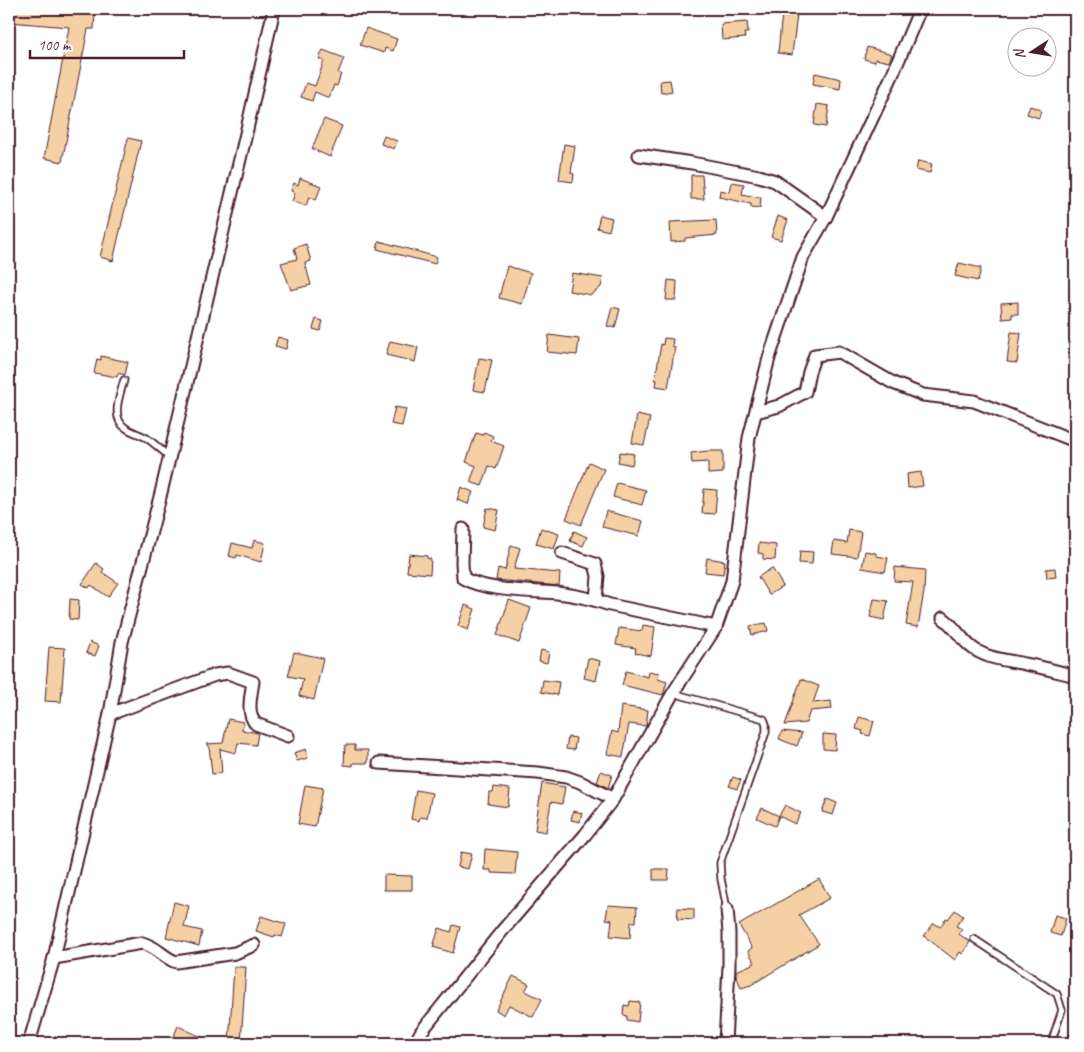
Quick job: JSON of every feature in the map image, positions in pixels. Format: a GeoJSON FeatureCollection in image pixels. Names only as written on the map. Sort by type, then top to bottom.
{"type":"FeatureCollection","features":[{"type":"Feature","properties":{"kind":"street"},"geometry":{"type":"LineString","coordinates":[[29,1043],[54,958],[110,714],[122,642],[160,497],[274,9]]}},
{"type":"Feature","properties":{"kind":"street"},"geometry":{"type":"LineString","coordinates":[[415,1043],[502,931],[585,835],[613,799],[674,693],[716,627],[732,581],[749,438],[769,358],[803,257],[826,216],[891,78],[920,9]]}},
{"type":"Feature","properties":{"kind":"street"},"geometry":{"type":"LineString","coordinates":[[638,155],[692,163],[775,181],[826,216]]}},
{"type":"Feature","properties":{"kind":"street"},"geometry":{"type":"LineString","coordinates":[[756,412],[779,406],[805,392],[808,372],[815,355],[839,352],[886,380],[923,395],[974,402],[1075,441]]}},
{"type":"Feature","properties":{"kind":"street"},"geometry":{"type":"LineString","coordinates":[[463,529],[463,578],[471,583],[596,600],[610,605],[716,627]]}},
{"type":"Feature","properties":{"kind":"street"},"geometry":{"type":"LineString","coordinates":[[562,553],[595,564],[598,576],[596,600]]}},
{"type":"Feature","properties":{"kind":"street"},"geometry":{"type":"LineString","coordinates":[[943,618],[951,624],[970,646],[984,654],[1003,661],[1025,664],[1075,676]]}},
{"type":"Feature","properties":{"kind":"street"},"geometry":{"type":"LineString","coordinates":[[110,714],[215,675],[228,673],[253,682],[250,700],[251,718],[253,721],[256,724],[288,736]]}},
{"type":"Feature","properties":{"kind":"street"},"geometry":{"type":"LineString","coordinates":[[379,763],[538,773],[566,777],[613,799]]}},
{"type":"Feature","properties":{"kind":"street"},"geometry":{"type":"LineString","coordinates":[[725,1043],[729,966],[729,933],[726,909]]}},
{"type":"Feature","properties":{"kind":"street"},"geometry":{"type":"LineString","coordinates":[[54,958],[142,943],[152,946],[170,960],[176,962],[234,953],[254,945]]}},
{"type":"Feature","properties":{"kind":"street"},"geometry":{"type":"LineString","coordinates":[[1074,1043],[1075,1039]]}},
{"type":"Feature","properties":{"kind":"lane"},"geometry":{"type":"LineString","coordinates":[[124,380],[117,408],[118,418],[126,428],[149,440],[169,456]]}},
{"type":"Feature","properties":{"kind":"lane"},"geometry":{"type":"LineString","coordinates":[[674,693],[764,719],[766,724],[766,732],[720,863],[726,909]]}},
{"type":"Feature","properties":{"kind":"lane"},"geometry":{"type":"LineString","coordinates":[[974,939],[1057,994],[1062,1010],[1051,1043]]}},
{"type":"Feature","properties":{"kind":"building"},"geometry":{"type":"Polygon","coordinates":[[[9,9],[95,14],[94,29],[88,29],[62,162],[44,158],[69,27],[9,22],[9,9]]]}},
{"type":"Feature","properties":{"kind":"building"},"geometry":{"type":"Polygon","coordinates":[[[782,13],[797,15],[792,55],[778,53],[782,13]]]}},
{"type":"Feature","properties":{"kind":"building"},"geometry":{"type":"Polygon","coordinates":[[[747,22],[748,33],[744,33],[745,38],[722,40],[721,24],[747,22]]]}},
{"type":"Feature","properties":{"kind":"building"},"geometry":{"type":"Polygon","coordinates":[[[366,28],[397,39],[393,51],[385,48],[384,53],[360,45],[366,28]]]}},
{"type":"Feature","properties":{"kind":"building"},"geometry":{"type":"Polygon","coordinates":[[[867,47],[892,54],[889,62],[875,59],[875,62],[864,59],[867,47]]]}},
{"type":"Feature","properties":{"kind":"building"},"geometry":{"type":"Polygon","coordinates":[[[323,50],[344,58],[338,73],[341,74],[337,86],[334,85],[329,98],[315,92],[312,101],[301,97],[306,83],[315,86],[324,61],[319,59],[323,50]]]}},
{"type":"Feature","properties":{"kind":"building"},"geometry":{"type":"Polygon","coordinates":[[[815,73],[841,79],[840,89],[813,84],[815,73]]]}},
{"type":"Feature","properties":{"kind":"building"},"geometry":{"type":"Polygon","coordinates":[[[670,80],[672,91],[661,93],[660,81],[670,80]]]}},
{"type":"Feature","properties":{"kind":"building"},"geometry":{"type":"Polygon","coordinates":[[[817,104],[829,106],[826,127],[814,125],[817,104]]]}},
{"type":"Feature","properties":{"kind":"building"},"geometry":{"type":"Polygon","coordinates":[[[1030,106],[1041,110],[1039,118],[1027,114],[1030,106]]]}},
{"type":"Feature","properties":{"kind":"building"},"geometry":{"type":"Polygon","coordinates":[[[324,119],[342,126],[330,157],[312,149],[324,119]]]}},
{"type":"Feature","properties":{"kind":"building"},"geometry":{"type":"Polygon","coordinates":[[[384,136],[397,141],[394,149],[381,144],[384,136]]]}},
{"type":"Feature","properties":{"kind":"building"},"geometry":{"type":"Polygon","coordinates":[[[128,138],[141,141],[113,261],[100,257],[128,138]]]}},
{"type":"Feature","properties":{"kind":"building"},"geometry":{"type":"Polygon","coordinates":[[[564,144],[575,146],[571,173],[574,174],[573,182],[559,180],[564,144]]]}},
{"type":"Feature","properties":{"kind":"building"},"geometry":{"type":"Polygon","coordinates":[[[918,161],[932,164],[930,173],[916,170],[918,161]]]}},
{"type":"Feature","properties":{"kind":"building"},"geometry":{"type":"Polygon","coordinates":[[[691,175],[702,175],[704,199],[691,199],[691,175]]]}},
{"type":"Feature","properties":{"kind":"building"},"geometry":{"type":"Polygon","coordinates":[[[300,178],[321,186],[316,200],[309,197],[306,206],[292,201],[295,193],[291,191],[294,183],[298,185],[300,178]]]}},
{"type":"Feature","properties":{"kind":"building"},"geometry":{"type":"Polygon","coordinates":[[[732,182],[744,184],[742,194],[761,198],[760,208],[751,207],[751,204],[719,197],[720,190],[730,192],[732,182]]]}},
{"type":"Feature","properties":{"kind":"building"},"geometry":{"type":"Polygon","coordinates":[[[600,215],[612,218],[609,231],[597,228],[600,215]]]}},
{"type":"Feature","properties":{"kind":"building"},"geometry":{"type":"Polygon","coordinates":[[[778,216],[788,220],[781,240],[771,237],[778,216]]]}},
{"type":"Feature","properties":{"kind":"building"},"geometry":{"type":"Polygon","coordinates":[[[716,220],[717,235],[685,238],[685,241],[671,242],[670,222],[716,220]]]}},
{"type":"Feature","properties":{"kind":"building"},"geometry":{"type":"Polygon","coordinates":[[[379,241],[437,257],[435,264],[377,249],[379,241]]]}},
{"type":"Feature","properties":{"kind":"building"},"geometry":{"type":"Polygon","coordinates":[[[306,244],[311,261],[305,263],[311,285],[291,290],[281,263],[297,259],[294,248],[306,244]]]}},
{"type":"Feature","properties":{"kind":"building"},"geometry":{"type":"Polygon","coordinates":[[[959,263],[981,268],[978,281],[955,276],[959,263]]]}},
{"type":"Feature","properties":{"kind":"building"},"geometry":{"type":"Polygon","coordinates":[[[507,266],[531,273],[522,304],[499,298],[507,266]]]}},
{"type":"Feature","properties":{"kind":"building"},"geometry":{"type":"Polygon","coordinates":[[[572,273],[603,278],[601,287],[591,295],[569,291],[572,273]]]}},
{"type":"Feature","properties":{"kind":"building"},"geometry":{"type":"Polygon","coordinates":[[[668,280],[677,281],[676,300],[666,300],[668,280]]]}},
{"type":"Feature","properties":{"kind":"building"},"geometry":{"type":"Polygon","coordinates":[[[1018,302],[1018,314],[1012,314],[1012,318],[1002,319],[1001,303],[1018,302]]]}},
{"type":"Feature","properties":{"kind":"building"},"geometry":{"type":"Polygon","coordinates":[[[612,307],[620,309],[615,328],[607,326],[612,307]]]}},
{"type":"Feature","properties":{"kind":"building"},"geometry":{"type":"Polygon","coordinates":[[[316,319],[323,321],[320,331],[313,329],[316,319]]]}},
{"type":"Feature","properties":{"kind":"building"},"geometry":{"type":"Polygon","coordinates":[[[1011,332],[1021,333],[1017,363],[1007,362],[1011,332]]]}},
{"type":"Feature","properties":{"kind":"building"},"geometry":{"type":"Polygon","coordinates":[[[549,335],[579,339],[577,355],[547,352],[549,335]]]}},
{"type":"Feature","properties":{"kind":"building"},"geometry":{"type":"Polygon","coordinates":[[[278,337],[288,340],[286,349],[275,346],[278,337]]]}},
{"type":"Feature","properties":{"kind":"building"},"geometry":{"type":"Polygon","coordinates":[[[664,338],[673,339],[672,346],[675,347],[668,388],[656,386],[657,380],[655,380],[661,344],[663,345],[664,338]]]}},
{"type":"Feature","properties":{"kind":"building"},"geometry":{"type":"Polygon","coordinates":[[[390,341],[418,347],[415,362],[386,355],[390,341]]]}},
{"type":"Feature","properties":{"kind":"building"},"geometry":{"type":"Polygon","coordinates":[[[101,356],[128,362],[125,375],[118,373],[117,377],[94,373],[97,359],[101,360],[101,356]]]}},
{"type":"Feature","properties":{"kind":"building"},"geometry":{"type":"Polygon","coordinates":[[[479,358],[492,360],[485,392],[473,390],[479,358]]]}},
{"type":"Feature","properties":{"kind":"building"},"geometry":{"type":"Polygon","coordinates":[[[395,407],[406,409],[402,426],[391,424],[395,407]]]}},
{"type":"Feature","properties":{"kind":"building"},"geometry":{"type":"Polygon","coordinates":[[[637,415],[650,418],[644,445],[632,443],[637,415]]]}},
{"type":"Feature","properties":{"kind":"building"},"geometry":{"type":"Polygon","coordinates":[[[484,432],[493,436],[491,441],[504,446],[496,469],[489,466],[482,486],[470,482],[476,466],[466,462],[476,433],[483,435],[484,432]]]}},
{"type":"Feature","properties":{"kind":"building"},"geometry":{"type":"Polygon","coordinates":[[[723,451],[723,473],[708,474],[708,462],[692,463],[691,453],[723,451]]]}},
{"type":"Feature","properties":{"kind":"building"},"geometry":{"type":"Polygon","coordinates":[[[620,452],[634,454],[632,465],[618,462],[620,452]]]}},
{"type":"Feature","properties":{"kind":"building"},"geometry":{"type":"Polygon","coordinates":[[[589,462],[604,469],[581,525],[566,519],[589,462]]]}},
{"type":"Feature","properties":{"kind":"building"},"geometry":{"type":"Polygon","coordinates":[[[921,472],[923,486],[908,488],[907,474],[921,472]]]}},
{"type":"Feature","properties":{"kind":"building"},"geometry":{"type":"Polygon","coordinates":[[[617,483],[646,490],[642,505],[613,497],[617,483]]]}},
{"type":"Feature","properties":{"kind":"building"},"geometry":{"type":"Polygon","coordinates":[[[461,487],[473,492],[468,504],[457,500],[461,487]]]}},
{"type":"Feature","properties":{"kind":"building"},"geometry":{"type":"Polygon","coordinates":[[[704,489],[717,490],[715,514],[702,513],[704,489]]]}},
{"type":"Feature","properties":{"kind":"building"},"geometry":{"type":"Polygon","coordinates":[[[487,508],[499,510],[495,530],[483,527],[487,508]]]}},
{"type":"Feature","properties":{"kind":"building"},"geometry":{"type":"Polygon","coordinates":[[[606,511],[643,521],[639,536],[602,527],[606,511]]]}},
{"type":"Feature","properties":{"kind":"building"},"geometry":{"type":"Polygon","coordinates":[[[541,528],[559,534],[554,549],[536,544],[541,528]]]}},
{"type":"Feature","properties":{"kind":"building"},"geometry":{"type":"Polygon","coordinates":[[[849,530],[861,532],[857,557],[832,554],[834,541],[847,543],[849,530]]]}},
{"type":"Feature","properties":{"kind":"building"},"geometry":{"type":"Polygon","coordinates":[[[574,531],[587,537],[583,546],[570,541],[574,531]]]}},
{"type":"Feature","properties":{"kind":"building"},"geometry":{"type":"Polygon","coordinates":[[[254,540],[265,543],[261,562],[237,555],[236,558],[229,556],[232,543],[252,548],[254,540]]]}},
{"type":"Feature","properties":{"kind":"building"},"geometry":{"type":"Polygon","coordinates":[[[759,543],[776,545],[775,560],[763,559],[763,554],[758,553],[759,543]]]}},
{"type":"Feature","properties":{"kind":"building"},"geometry":{"type":"Polygon","coordinates":[[[511,545],[520,548],[514,569],[560,573],[559,586],[496,580],[498,568],[505,570],[511,545]]]}},
{"type":"Feature","properties":{"kind":"building"},"geometry":{"type":"Polygon","coordinates":[[[800,551],[813,552],[812,564],[799,563],[800,551]]]}},
{"type":"Feature","properties":{"kind":"building"},"geometry":{"type":"Polygon","coordinates":[[[865,551],[876,553],[876,556],[888,558],[885,572],[862,568],[865,551]]]}},
{"type":"Feature","properties":{"kind":"building"},"geometry":{"type":"Polygon","coordinates":[[[409,554],[427,556],[427,558],[431,559],[430,574],[407,572],[409,554]]]}},
{"type":"Feature","properties":{"kind":"building"},"geometry":{"type":"Polygon","coordinates":[[[707,558],[725,561],[723,574],[705,572],[707,558]]]}},
{"type":"Feature","properties":{"kind":"building"},"geometry":{"type":"Polygon","coordinates":[[[96,563],[104,569],[102,572],[118,583],[108,597],[91,585],[89,588],[82,584],[96,563]]]}},
{"type":"Feature","properties":{"kind":"building"},"geometry":{"type":"Polygon","coordinates":[[[895,567],[925,570],[924,592],[918,627],[906,625],[913,582],[894,581],[895,567]]]}},
{"type":"Feature","properties":{"kind":"building"},"geometry":{"type":"Polygon","coordinates":[[[772,568],[783,586],[769,595],[758,577],[772,568]]]}},
{"type":"Feature","properties":{"kind":"building"},"geometry":{"type":"Polygon","coordinates":[[[1055,568],[1056,577],[1047,578],[1046,569],[1055,568]]]}},
{"type":"Feature","properties":{"kind":"building"},"geometry":{"type":"Polygon","coordinates":[[[70,599],[79,600],[78,620],[69,619],[70,599]]]}},
{"type":"Feature","properties":{"kind":"building"},"geometry":{"type":"Polygon","coordinates":[[[874,599],[888,601],[884,620],[870,617],[874,599]]]}},
{"type":"Feature","properties":{"kind":"building"},"geometry":{"type":"Polygon","coordinates":[[[509,600],[531,608],[519,643],[497,635],[509,600]]]}},
{"type":"Feature","properties":{"kind":"building"},"geometry":{"type":"Polygon","coordinates":[[[465,605],[475,609],[468,630],[458,626],[465,605]]]}},
{"type":"Feature","properties":{"kind":"building"},"geometry":{"type":"Polygon","coordinates":[[[766,623],[768,631],[752,635],[750,626],[766,623]]]}},
{"type":"Feature","properties":{"kind":"building"},"geometry":{"type":"Polygon","coordinates":[[[643,625],[655,627],[651,656],[635,653],[636,648],[616,645],[619,628],[642,631],[643,625]]]}},
{"type":"Feature","properties":{"kind":"building"},"geometry":{"type":"Polygon","coordinates":[[[90,642],[99,646],[95,656],[86,653],[90,642]]]}},
{"type":"Feature","properties":{"kind":"building"},"geometry":{"type":"Polygon","coordinates":[[[49,647],[65,648],[61,702],[45,701],[49,647]]]}},
{"type":"Feature","properties":{"kind":"building"},"geometry":{"type":"Polygon","coordinates":[[[541,650],[549,652],[547,663],[539,661],[541,650]]]}},
{"type":"Feature","properties":{"kind":"building"},"geometry":{"type":"Polygon","coordinates":[[[294,652],[323,658],[314,700],[299,696],[303,679],[288,676],[294,652]]]}},
{"type":"Feature","properties":{"kind":"building"},"geometry":{"type":"Polygon","coordinates":[[[588,658],[600,661],[596,681],[584,678],[588,658]]]}},
{"type":"Feature","properties":{"kind":"building"},"geometry":{"type":"Polygon","coordinates":[[[626,671],[648,677],[649,671],[659,673],[658,679],[667,682],[663,695],[622,685],[626,671]]]}},
{"type":"Feature","properties":{"kind":"building"},"geometry":{"type":"Polygon","coordinates":[[[801,679],[819,686],[813,703],[831,701],[832,709],[810,711],[806,723],[785,725],[801,679]]]}},
{"type":"Feature","properties":{"kind":"building"},"geometry":{"type":"Polygon","coordinates":[[[543,680],[559,682],[557,695],[541,692],[543,680]]]}},
{"type":"Feature","properties":{"kind":"building"},"geometry":{"type":"Polygon","coordinates":[[[621,706],[648,710],[646,726],[629,724],[623,757],[607,754],[612,731],[618,733],[621,706]]]}},
{"type":"Feature","properties":{"kind":"building"},"geometry":{"type":"Polygon","coordinates":[[[859,717],[874,721],[870,736],[862,734],[863,731],[856,729],[859,717]]]}},
{"type":"Feature","properties":{"kind":"building"},"geometry":{"type":"Polygon","coordinates":[[[228,719],[243,722],[242,730],[258,733],[256,745],[238,743],[236,753],[220,749],[222,773],[212,774],[209,746],[206,744],[223,743],[228,719]]]}},
{"type":"Feature","properties":{"kind":"building"},"geometry":{"type":"Polygon","coordinates":[[[782,731],[802,733],[797,746],[779,739],[782,731]]]}},
{"type":"Feature","properties":{"kind":"building"},"geometry":{"type":"Polygon","coordinates":[[[823,734],[836,735],[835,750],[823,749],[823,734]]]}},
{"type":"Feature","properties":{"kind":"building"},"geometry":{"type":"Polygon","coordinates":[[[568,737],[576,738],[574,750],[566,749],[568,737]]]}},
{"type":"Feature","properties":{"kind":"building"},"geometry":{"type":"Polygon","coordinates":[[[345,745],[355,745],[355,750],[368,750],[368,763],[353,763],[353,766],[344,765],[345,745]]]}},
{"type":"Feature","properties":{"kind":"building"},"geometry":{"type":"Polygon","coordinates":[[[306,749],[308,758],[297,761],[294,753],[306,749]]]}},
{"type":"Feature","properties":{"kind":"building"},"geometry":{"type":"Polygon","coordinates":[[[601,771],[612,775],[608,788],[597,782],[601,771]]]}},
{"type":"Feature","properties":{"kind":"building"},"geometry":{"type":"Polygon","coordinates":[[[733,777],[741,780],[737,789],[729,786],[733,777]]]}},
{"type":"Feature","properties":{"kind":"building"},"geometry":{"type":"Polygon","coordinates":[[[542,783],[565,787],[562,804],[551,802],[546,832],[535,830],[542,783]]]}},
{"type":"Feature","properties":{"kind":"building"},"geometry":{"type":"Polygon","coordinates":[[[305,785],[323,788],[315,827],[298,824],[305,785]]]}},
{"type":"Feature","properties":{"kind":"building"},"geometry":{"type":"Polygon","coordinates":[[[494,787],[510,789],[508,807],[488,804],[489,792],[493,792],[494,787]]]}},
{"type":"Feature","properties":{"kind":"building"},"geometry":{"type":"Polygon","coordinates":[[[416,790],[432,793],[427,818],[420,817],[419,821],[411,819],[416,790]]]}},
{"type":"Feature","properties":{"kind":"building"},"geometry":{"type":"Polygon","coordinates":[[[827,799],[837,803],[833,815],[822,812],[827,799]]]}},
{"type":"Feature","properties":{"kind":"building"},"geometry":{"type":"Polygon","coordinates":[[[785,805],[801,813],[795,824],[779,816],[785,805]]]}},
{"type":"Feature","properties":{"kind":"building"},"geometry":{"type":"Polygon","coordinates":[[[762,808],[779,816],[775,826],[757,818],[762,808]]]}},
{"type":"Feature","properties":{"kind":"building"},"geometry":{"type":"Polygon","coordinates":[[[573,811],[582,813],[580,822],[571,820],[573,811]]]}},
{"type":"Feature","properties":{"kind":"building"},"geometry":{"type":"Polygon","coordinates":[[[485,849],[517,852],[515,874],[491,873],[491,870],[484,870],[485,849]]]}},
{"type":"Feature","properties":{"kind":"building"},"geometry":{"type":"Polygon","coordinates":[[[461,852],[472,854],[468,869],[458,867],[461,852]]]}},
{"type":"Feature","properties":{"kind":"building"},"geometry":{"type":"Polygon","coordinates":[[[653,869],[669,869],[668,880],[653,880],[653,869]]]}},
{"type":"Feature","properties":{"kind":"building"},"geometry":{"type":"Polygon","coordinates":[[[384,875],[412,876],[412,890],[384,890],[384,875]]]}},
{"type":"Feature","properties":{"kind":"building"},"geometry":{"type":"Polygon","coordinates":[[[819,879],[830,898],[799,915],[819,944],[751,985],[741,988],[736,971],[755,963],[748,951],[752,948],[739,925],[819,879]]]}},
{"type":"Feature","properties":{"kind":"building"},"geometry":{"type":"Polygon","coordinates":[[[174,902],[189,906],[184,927],[202,931],[199,946],[166,937],[174,902]]]}},
{"type":"Feature","properties":{"kind":"building"},"geometry":{"type":"Polygon","coordinates":[[[608,905],[637,907],[636,922],[631,922],[630,938],[610,936],[612,920],[606,919],[608,905]]]}},
{"type":"Feature","properties":{"kind":"building"},"geometry":{"type":"Polygon","coordinates":[[[678,908],[694,909],[694,920],[677,919],[678,908]]]}},
{"type":"Feature","properties":{"kind":"building"},"geometry":{"type":"Polygon","coordinates":[[[955,910],[963,916],[956,926],[962,929],[959,934],[970,942],[962,954],[960,952],[955,960],[924,936],[934,923],[940,927],[955,910]]]}},
{"type":"Feature","properties":{"kind":"building"},"geometry":{"type":"Polygon","coordinates":[[[1055,915],[1066,918],[1061,936],[1050,933],[1055,915]]]}},
{"type":"Feature","properties":{"kind":"building"},"geometry":{"type":"Polygon","coordinates":[[[261,916],[286,924],[282,937],[275,935],[274,937],[256,931],[261,916]]]}},
{"type":"Feature","properties":{"kind":"building"},"geometry":{"type":"Polygon","coordinates":[[[453,925],[460,927],[453,953],[433,947],[439,928],[451,932],[453,925]]]}},
{"type":"Feature","properties":{"kind":"building"},"geometry":{"type":"Polygon","coordinates":[[[234,967],[246,967],[241,1043],[229,1043],[234,967]]]}},
{"type":"Feature","properties":{"kind":"building"},"geometry":{"type":"Polygon","coordinates":[[[513,976],[529,984],[525,991],[542,999],[533,1017],[509,1005],[504,1015],[496,1010],[513,976]]]}},
{"type":"Feature","properties":{"kind":"building"},"geometry":{"type":"Polygon","coordinates":[[[630,1001],[640,1002],[638,1022],[627,1020],[627,1016],[623,1015],[624,1005],[629,1006],[630,1001]]]}},
{"type":"Feature","properties":{"kind":"building"},"geometry":{"type":"Polygon","coordinates":[[[178,1026],[214,1043],[185,1043],[173,1038],[178,1026]]]}}]}
